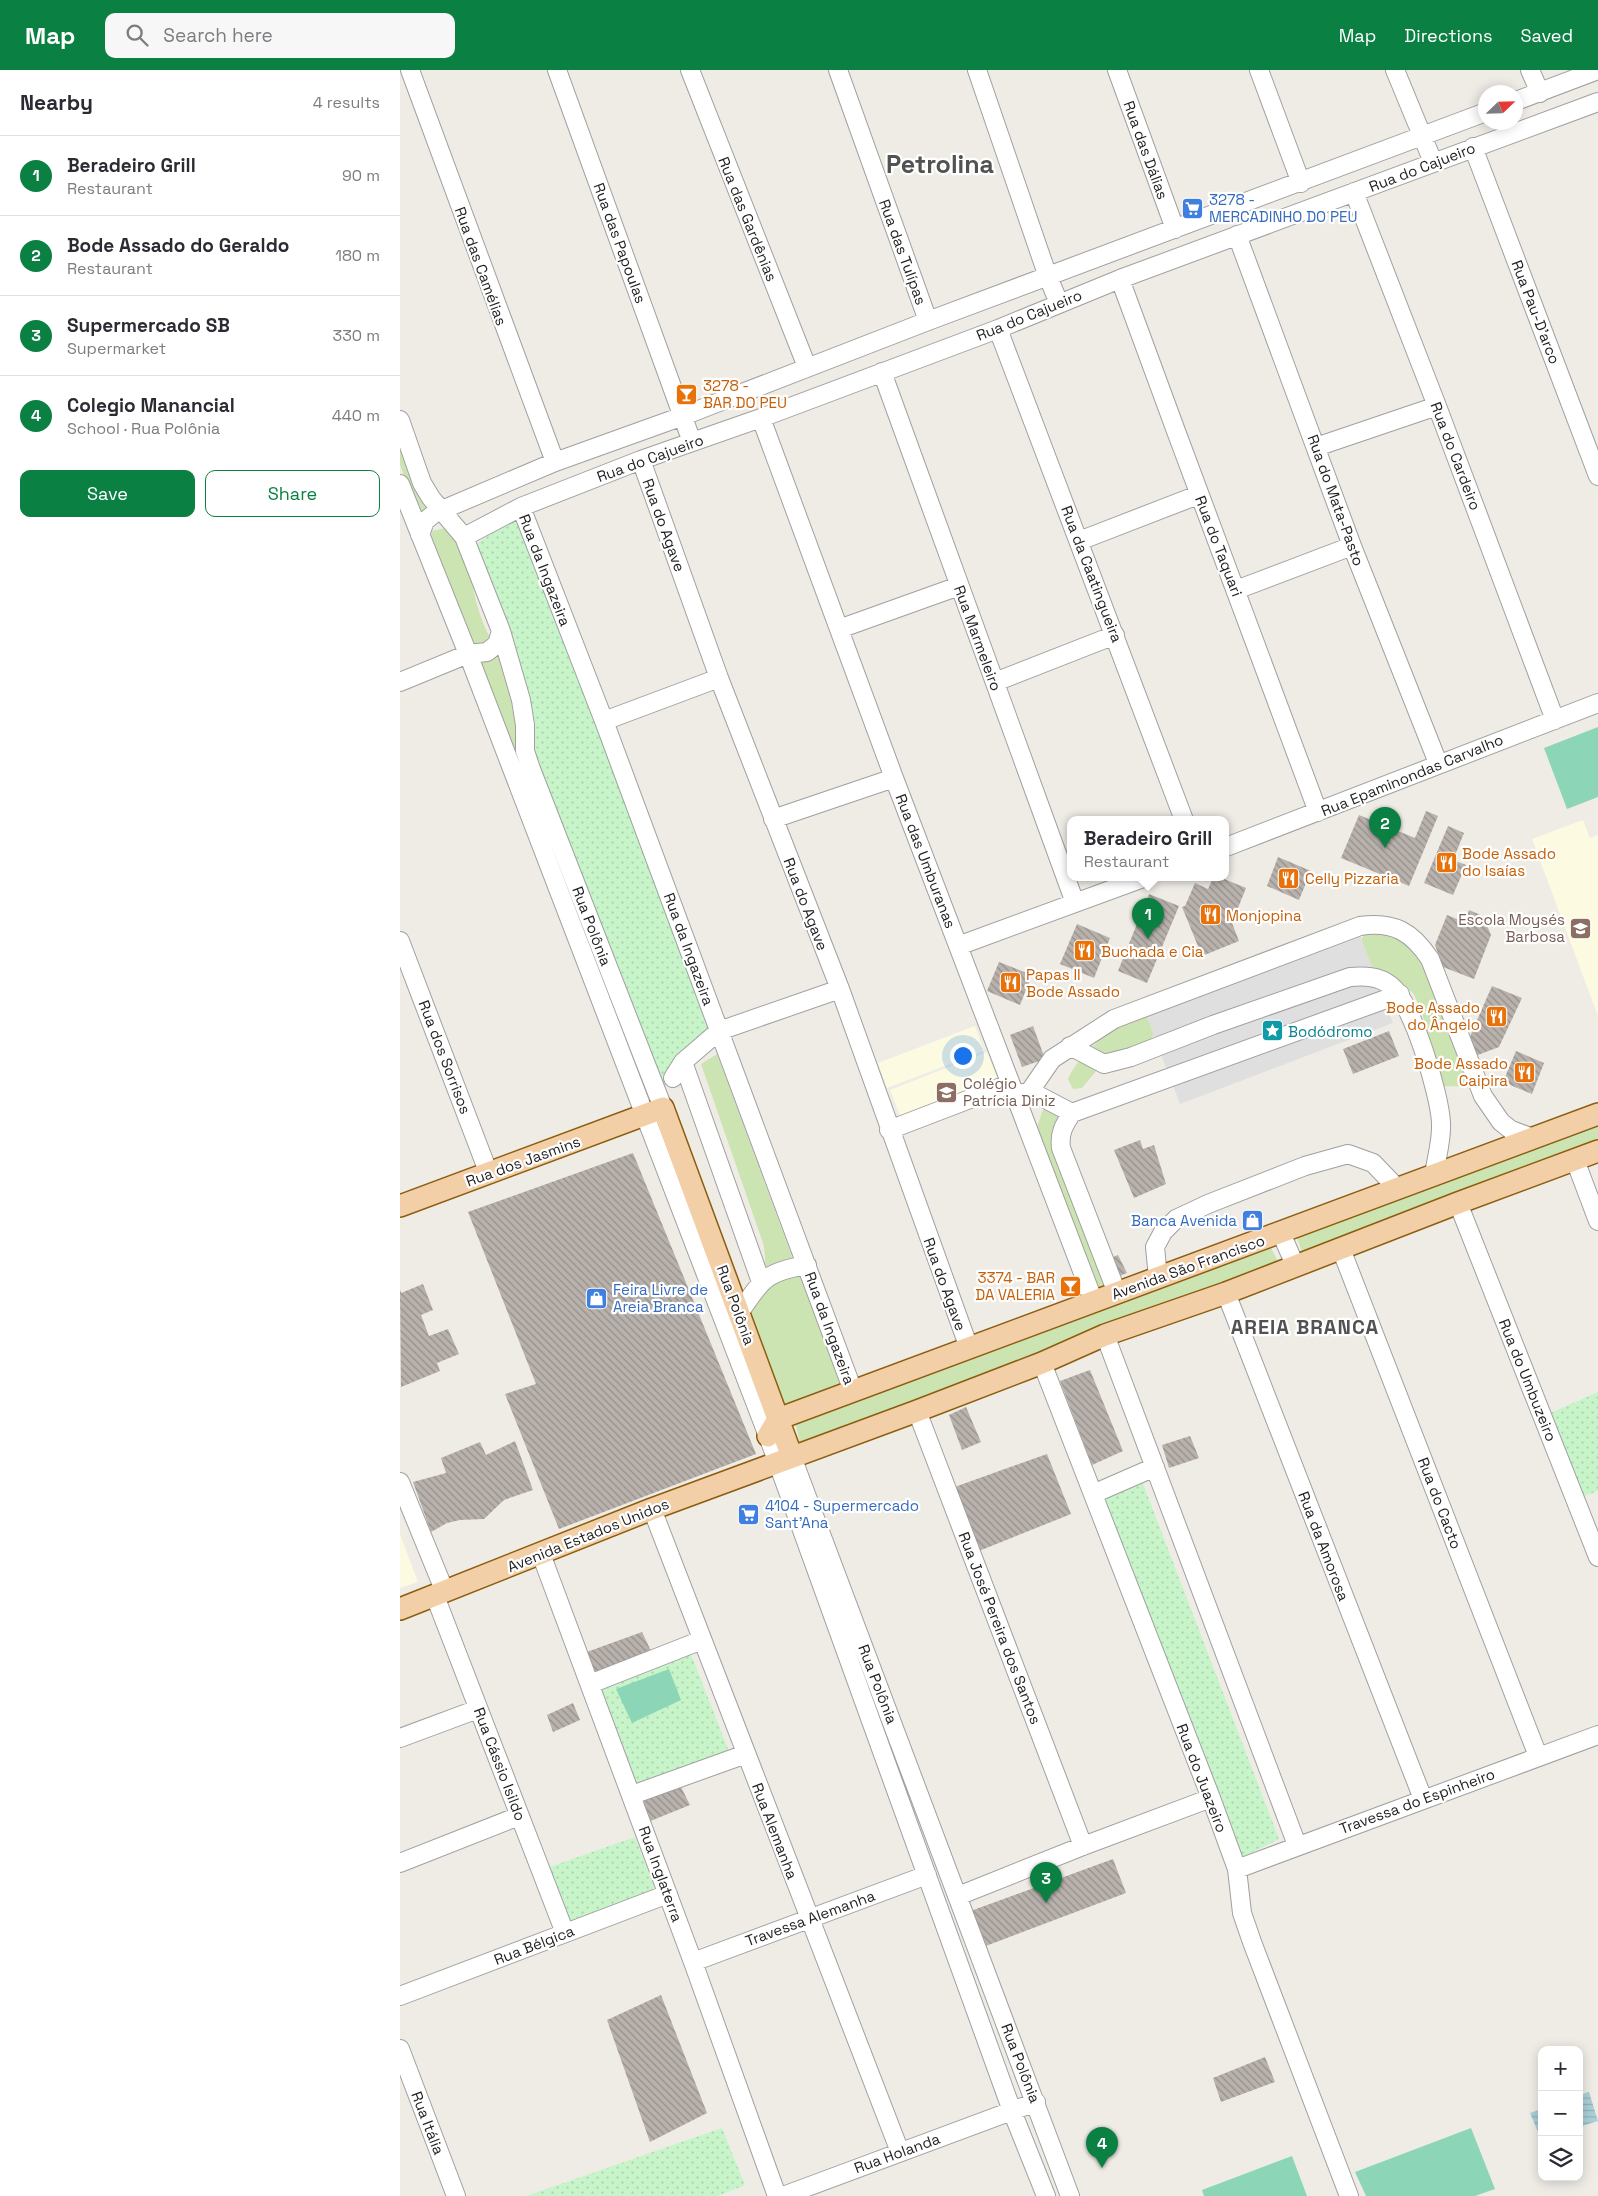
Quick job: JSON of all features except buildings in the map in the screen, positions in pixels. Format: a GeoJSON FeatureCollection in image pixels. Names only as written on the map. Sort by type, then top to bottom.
{"type":"FeatureCollection","features":[{"type":"Feature","properties":{"kind":"main road","name":"Rua dos Jasmins"},"geometry":{"type":"LineString","coordinates":[[400,1206],[654,1112]]}},
{"type":"Feature","properties":{"kind":"main road","name":"Rua Polônia"},"geometry":{"type":"LineString","coordinates":[[654,1112],[739,1313],[784,1461]]}},
{"type":"Feature","properties":{"kind":"main road","name":"Avenida São Francisco"},"geometry":{"type":"LineString","coordinates":[[773,1427],[853,1391],[1598,1114]]}},
{"type":"Feature","properties":{"kind":"main road"},"geometry":{"type":"LineString","coordinates":[[784,1461],[1042,1363],[1105,1335],[1226,1294],[1295,1265],[1598,1151]]}},
{"type":"Feature","properties":{"kind":"main road","name":"Avenida Estados Unidos"},"geometry":{"type":"LineString","coordinates":[[400,1609],[652,1509],[784,1461]]}},
{"type":"Feature","properties":{"kind":"street","name":"Rua das Camélias"},"geometry":{"type":"LineString","coordinates":[[410,70],[555,462]]}},
{"type":"Feature","properties":{"kind":"street","name":"Rua das Papoulas"},"geometry":{"type":"LineString","coordinates":[[557,70],[692,442]]}},
{"type":"Feature","properties":{"kind":"street","name":"Rua das Gardênias"},"geometry":{"type":"LineString","coordinates":[[690,70],[807,367]]}},
{"type":"Feature","properties":{"kind":"street","name":"Rua das Tulípas"},"geometry":{"type":"LineString","coordinates":[[838,70],[928,321]]}},
{"type":"Feature","properties":{"kind":"street"},"geometry":{"type":"LineString","coordinates":[[977,70],[1048,277],[1060,303]]}},
{"type":"Feature","properties":{"kind":"street","name":"Rua das Dálias"},"geometry":{"type":"LineString","coordinates":[[1117,70],[1175,229]]}},
{"type":"Feature","properties":{"kind":"street"},"geometry":{"type":"LineString","coordinates":[[1259,70],[1301,182]]}},
{"type":"Feature","properties":{"kind":"street"},"geometry":{"type":"LineString","coordinates":[[1396,70],[1433,162]]}},
{"type":"Feature","properties":{"kind":"street"},"geometry":{"type":"LineString","coordinates":[[1530,70],[1540,93]]}},
{"type":"Feature","properties":{"kind":"street"},"geometry":{"type":"LineString","coordinates":[[1523,99],[1598,70]]}},
{"type":"Feature","properties":{"kind":"street","name":"Rua do Cajueiro"},"geometry":{"type":"LineString","coordinates":[[464,538],[522,507],[641,460],[761,418],[998,329],[1120,279],[1433,162],[1597,106]]}},
{"type":"Feature","properties":{"kind":"street","name":"Rua do Cajueiro"},"geometry":{"type":"LineString","coordinates":[[420,535],[425,521],[431,516],[555,462],[682,416],[928,321],[1301,182],[1422,134],[1478,115]]}},
{"type":"Feature","properties":{"kind":"street","name":"Rua Pau-D'arco"},"geometry":{"type":"LineString","coordinates":[[1473,148],[1598,476]]}},
{"type":"Feature","properties":{"kind":"street","name":"Rua do Cardeiro"},"geometry":{"type":"LineString","coordinates":[[1354,192],[1555,720]]}},
{"type":"Feature","properties":{"kind":"street","name":"Rua do Mata-Pasto"},"geometry":{"type":"LineString","coordinates":[[1237,235],[1352,546],[1438,764]]}},
{"type":"Feature","properties":{"kind":"street","name":"Rua do Taquari"},"geometry":{"type":"LineString","coordinates":[[1120,279],[1198,494],[1236,590],[1318,812]]}},
{"type":"Feature","properties":{"kind":"street","name":"Rua da Caatingueira"},"geometry":{"type":"LineString","coordinates":[[998,329],[1183,816]]}},
{"type":"Feature","properties":{"kind":"street","name":"Rua Marmeleiro"},"geometry":{"type":"LineString","coordinates":[[882,372],[1067,881]]}},
{"type":"Feature","properties":{"kind":"street"},"geometry":{"type":"LineString","coordinates":[[1316,447],[1437,406]]}},
{"type":"Feature","properties":{"kind":"street","name":"Rua das Umburanas"},"geometry":{"type":"LineString","coordinates":[[761,418],[958,946],[1018,1090],[1094,1302]]}},
{"type":"Feature","properties":{"kind":"street","name":"Rua Polônia"},"geometry":{"type":"LineString","coordinates":[[400,420],[422,483],[431,498],[464,538],[501,631],[520,700],[525,725],[525,751],[654,1112],[773,1427]]}},
{"type":"Feature","properties":{"kind":"street","name":"Rua do Agave"},"geometry":{"type":"LineString","coordinates":[[641,460],[718,678],[840,989],[889,1130],[969,1348]]}},
{"type":"Feature","properties":{"kind":"street","name":"Rua Polônia"},"geometry":{"type":"LineString","coordinates":[[400,484],[654,1112]]}},
{"type":"Feature","properties":{"kind":"street"},"geometry":{"type":"LineString","coordinates":[[1079,541],[1198,494]]}},
{"type":"Feature","properties":{"kind":"street","name":"Rua da Ingazeira"},"geometry":{"type":"LineString","coordinates":[[522,507],[604,721],[853,1391]]}},
{"type":"Feature","properties":{"kind":"street"},"geometry":{"type":"LineString","coordinates":[[1236,590],[1352,546]]}},
{"type":"Feature","properties":{"kind":"street"},"geometry":{"type":"LineString","coordinates":[[839,629],[959,586]]}},
{"type":"Feature","properties":{"kind":"street"},"geometry":{"type":"LineString","coordinates":[[400,682],[468,654],[480,654],[493,649],[497,644],[501,631]]}},
{"type":"Feature","properties":{"kind":"street"},"geometry":{"type":"LineString","coordinates":[[995,682],[1115,635]]}},
{"type":"Feature","properties":{"kind":"street"},"geometry":{"type":"LineString","coordinates":[[604,721],[718,678]]}},
{"type":"Feature","properties":{"kind":"street","name":"Rua Epaminondas Carvalho"},"geometry":{"type":"LineString","coordinates":[[1229,846],[1598,704]]}},
{"type":"Feature","properties":{"kind":"street"},"geometry":{"type":"LineString","coordinates":[[773,820],[894,778]]}},
{"type":"Feature","properties":{"kind":"street","name":"Rua Marmeleiro"},"geometry":{"type":"LineString","coordinates":[[1067,881],[1075,903]]}},
{"type":"Feature","properties":{"kind":"street"},"geometry":{"type":"LineString","coordinates":[[958,946],[1135,881]]}},
{"type":"Feature","properties":{"kind":"street"},"geometry":{"type":"LineString","coordinates":[[889,1130],[1018,1090],[1052,1059],[1114,1019],[1360,926],[1376,924],[1388,925],[1414,939],[1430,959],[1483,1096],[1501,1122],[1511,1130],[1533,1138]]}},
{"type":"Feature","properties":{"kind":"street","name":"Rua dos Sorrisos"},"geometry":{"type":"LineString","coordinates":[[400,940],[489,1174]]}},
{"type":"Feature","properties":{"kind":"street"},"geometry":{"type":"LineString","coordinates":[[1070,1046],[1104,1064],[1117,1061],[1350,977],[1368,976],[1380,979],[1400,994],[1410,1013],[1438,1098],[1441,1137],[1434,1176]]}},
{"type":"Feature","properties":{"kind":"street"},"geometry":{"type":"LineString","coordinates":[[673,1078],[683,1062],[719,1031],[840,989]]}},
{"type":"Feature","properties":{"kind":"street"},"geometry":{"type":"LineString","coordinates":[[1117,1293],[1061,1148],[1062,1130],[1072,1113],[1400,994]]}},
{"type":"Feature","properties":{"kind":"street"},"geometry":{"type":"LineString","coordinates":[[683,1062],[761,1282]]}},
{"type":"Feature","properties":{"kind":"street"},"geometry":{"type":"LineString","coordinates":[[1018,1090],[1072,1113]]}},
{"type":"Feature","properties":{"kind":"street"},"geometry":{"type":"LineString","coordinates":[[1158,1278],[1155,1247],[1163,1232],[1176,1219],[1208,1204],[1305,1166],[1348,1154],[1374,1163],[1398,1188]]}},
{"type":"Feature","properties":{"kind":"street"},"geometry":{"type":"LineString","coordinates":[[1575,1160],[1598,1221]]}},
{"type":"Feature","properties":{"kind":"street","name":"Rua do Umbuzeiro"},"geometry":{"type":"LineString","coordinates":[[1458,1203],[1598,1557]]}},
{"type":"Feature","properties":{"kind":"street"},"geometry":{"type":"LineString","coordinates":[[1281,1233],[1295,1265]]}},
{"type":"Feature","properties":{"kind":"street","name":"Rua do Cacto"},"geometry":{"type":"LineString","coordinates":[[1341,1249],[1538,1756]]}},
{"type":"Feature","properties":{"kind":"street"},"geometry":{"type":"LineString","coordinates":[[739,1313],[764,1278],[782,1270],[807,1265]]}},
{"type":"Feature","properties":{"kind":"street","name":"Rua da Amorosa"},"geometry":{"type":"LineString","coordinates":[[1226,1294],[1423,1799]]}},
{"type":"Feature","properties":{"kind":"street"},"geometry":{"type":"LineString","coordinates":[[1105,1335],[1297,1845]]}},
{"type":"Feature","properties":{"kind":"street","name":"Rua do Juazeiro"},"geometry":{"type":"LineString","coordinates":[[1042,1363],[1211,1798],[1237,1869],[1242,1913],[1252,1942],[1349,2196]]}},
{"type":"Feature","properties":{"kind":"street","name":"Rua José Pereira dos Santos"},"geometry":{"type":"LineString","coordinates":[[917,1411],[1083,1846]]}},
{"type":"Feature","properties":{"kind":"street","name":"Rua Polônia"},"geometry":{"type":"LineString","coordinates":[[784,1461],[927,1875],[1012,2111],[1046,2196]]}},
{"type":"Feature","properties":{"kind":"street","name":"Rua Polônia"},"geometry":{"type":"LineString","coordinates":[[784,1461],[958,1896],[1070,2196]]}},
{"type":"Feature","properties":{"kind":"street"},"geometry":{"type":"LineString","coordinates":[[1092,1494],[1155,1467]]}},
{"type":"Feature","properties":{"kind":"street","name":"Rua Cássio Isildo"},"geometry":{"type":"LineString","coordinates":[[400,1482],[478,1709],[564,1933]]}},
{"type":"Feature","properties":{"kind":"street","name":"Rua Alemanha"},"geometry":{"type":"LineString","coordinates":[[652,1509],[808,1918],[900,2152]]}},
{"type":"Feature","properties":{"kind":"street","name":"Rua Inglaterra"},"geometry":{"type":"LineString","coordinates":[[541,1554],[632,1795],[777,2196]]}},
{"type":"Feature","properties":{"kind":"street"},"geometry":{"type":"LineString","coordinates":[[590,1684],[702,1640]]}},
{"type":"Feature","properties":{"kind":"street"},"geometry":{"type":"LineString","coordinates":[[400,1738],[478,1709]]}},
{"type":"Feature","properties":{"kind":"street","name":"Travessa do Espinheiro"},"geometry":{"type":"LineString","coordinates":[[1237,1869],[1297,1845],[1598,1735]]}},
{"type":"Feature","properties":{"kind":"street"},"geometry":{"type":"LineString","coordinates":[[632,1795],[746,1754]]}},
{"type":"Feature","properties":{"kind":"street"},"geometry":{"type":"LineString","coordinates":[[958,1896],[1211,1798]]}},
{"type":"Feature","properties":{"kind":"street"},"geometry":{"type":"LineString","coordinates":[[400,1863],[519,1816]]}},
{"type":"Feature","properties":{"kind":"street","name":"Travessa Alemanha"},"geometry":{"type":"LineString","coordinates":[[693,1962],[927,1875]]}},
{"type":"Feature","properties":{"kind":"street","name":"Rua Bélgica"},"geometry":{"type":"LineString","coordinates":[[400,1996],[668,1894]]}},
{"type":"Feature","properties":{"kind":"street","name":"Rua Itália"},"geometry":{"type":"LineString","coordinates":[[400,2049],[456,2196]]}},
{"type":"Feature","properties":{"kind":"street","name":"Rua Holanda"},"geometry":{"type":"LineString","coordinates":[[783,2196],[1036,2102]]}},
{"type":"Feature","properties":{"kind":"shaded area","name":"Escola Moysés Barbosa"},"geometry":{"type":"Polygon","coordinates":[[[1583,820],[1590,838],[1598,835],[1598,1016],[1532,839],[1583,820]]]}},
{"type":"Feature","properties":{"kind":"shaded area"},"geometry":{"type":"Polygon","coordinates":[[[1357,927],[1393,1023],[1180,1104],[1143,1007],[1357,927]]]}},
{"type":"Feature","properties":{"kind":"shaded area"},"geometry":{"type":"Polygon","coordinates":[[[975,1026],[984,1051],[887,1088],[878,1063],[975,1026]]]}},
{"type":"Feature","properties":{"kind":"shaded area","name":"Colégio Patrícia Diniz"},"geometry":{"type":"Polygon","coordinates":[[[987,1052],[1003,1094],[906,1131],[890,1090],[987,1052]]]}},
{"type":"Feature","properties":{"kind":"shaded area"},"geometry":{"type":"Polygon","coordinates":[[[400,1534],[418,1582],[400,1588],[400,1534]]]}},
{"type":"Feature","properties":{"kind":"green space"},"geometry":{"type":"Polygon","coordinates":[[[400,436],[424,506],[431,510],[421,521],[400,465],[400,436]]]}},
{"type":"Feature","properties":{"kind":"green space"},"geometry":{"type":"Polygon","coordinates":[[[518,514],[712,1028],[662,1089],[527,750],[474,546],[518,514]]]}},
{"type":"Feature","properties":{"kind":"green space"},"geometry":{"type":"Polygon","coordinates":[[[450,527],[465,555],[479,612],[491,640],[475,646],[465,620],[428,543],[432,531],[450,527]]]}},
{"type":"Feature","properties":{"kind":"green space"},"geometry":{"type":"Polygon","coordinates":[[[504,655],[650,1096],[644,1100],[479,662],[504,655]]]}},
{"type":"Feature","properties":{"kind":"green space"},"geometry":{"type":"Polygon","coordinates":[[[1598,727],[1598,797],[1567,809],[1544,748],[1598,727]]]}},
{"type":"Feature","properties":{"kind":"green space"},"geometry":{"type":"Polygon","coordinates":[[[1366,931],[1396,936],[1414,952],[1424,967],[1433,987],[1473,1087],[1443,1086],[1420,1007],[1415,997],[1406,986],[1394,978],[1361,962],[1162,1025],[1151,1039],[1107,1058],[1082,1088],[1073,1089],[1068,1079],[1072,1071],[1090,1050],[1117,1024],[1357,948],[1366,931]]]}},
{"type":"Feature","properties":{"kind":"green space"},"geometry":{"type":"Polygon","coordinates":[[[717,1054],[793,1259],[766,1272],[764,1246],[701,1064],[717,1054]]]}},
{"type":"Feature","properties":{"kind":"green space"},"geometry":{"type":"Polygon","coordinates":[[[1052,1096],[1071,1102],[1053,1142],[1062,1175],[1110,1287],[1100,1290],[1037,1127],[1042,1112],[1052,1096]]]}},
{"type":"Feature","properties":{"kind":"green space"},"geometry":{"type":"Polygon","coordinates":[[[1598,1124],[1598,1144],[1303,1255],[1297,1237],[1598,1124]]]}},
{"type":"Feature","properties":{"kind":"green space"},"geometry":{"type":"Polygon","coordinates":[[[1271,1248],[1280,1265],[800,1444],[796,1425],[1271,1248]]]}},
{"type":"Feature","properties":{"kind":"green space"},"geometry":{"type":"Polygon","coordinates":[[[796,1273],[805,1281],[842,1386],[780,1408],[745,1313],[762,1289],[796,1273]]]}},
{"type":"Feature","properties":{"kind":"green space"},"geometry":{"type":"Polygon","coordinates":[[[1598,1392],[1598,1491],[1582,1497],[1548,1414],[1598,1392]]]}},
{"type":"Feature","properties":{"kind":"green space"},"geometry":{"type":"Polygon","coordinates":[[[1142,1481],[1279,1839],[1235,1861],[1098,1498],[1142,1481]]]}},
{"type":"Feature","properties":{"kind":"green space"},"geometry":{"type":"Polygon","coordinates":[[[689,1649],[730,1754],[634,1792],[595,1685],[689,1649]]]}},
{"type":"Feature","properties":{"kind":"green space"},"geometry":{"type":"Polygon","coordinates":[[[669,1669],[681,1700],[632,1723],[616,1689],[669,1669]]]}},
{"type":"Feature","properties":{"kind":"green space"},"geometry":{"type":"Polygon","coordinates":[[[635,1837],[655,1890],[563,1923],[544,1869],[635,1837]]]}},
{"type":"Feature","properties":{"kind":"green space"},"geometry":{"type":"Polygon","coordinates":[[[722,2128],[745,2185],[718,2196],[526,2196],[722,2128]]]}},
{"type":"Feature","properties":{"kind":"green space"},"geometry":{"type":"Polygon","coordinates":[[[1471,2128],[1495,2189],[1475,2196],[1366,2196],[1355,2172],[1471,2128]]]}},
{"type":"Feature","properties":{"kind":"green space"},"geometry":{"type":"Polygon","coordinates":[[[1292,2156],[1307,2196],[1204,2196],[1202,2190],[1292,2156]]]}},
{"type":"Feature","properties":{"kind":"water"},"geometry":{"type":"Polygon","coordinates":[[[1589,2092],[1598,2121],[1583,2126],[1583,2094],[1589,2092]]]}},
{"type":"Feature","properties":{"kind":"water"},"geometry":{"type":"Polygon","coordinates":[[[1538,2110],[1538,2132],[1530,2113],[1538,2110]]]}},
{"type":"Feature","properties":{"kind":"place","name":"3278 - MERCADINHO DO PEU"},"geometry":{"type":"Point","coordinates":[1193,208]}},
{"type":"Feature","properties":{"kind":"place","name":"3278 - BAR DO PEU"},"geometry":{"type":"Point","coordinates":[687,394]}},
{"type":"Feature","properties":{"kind":"place","name":"Bode Assado do Geraldo"},"geometry":{"type":"Point","coordinates":[1385,848]}},
{"type":"Feature","properties":{"kind":"place","name":"Bode Assado do Isaías"},"geometry":{"type":"Point","coordinates":[1446,862]}},
{"type":"Feature","properties":{"kind":"place","name":"Celly Pizzaria"},"geometry":{"type":"Point","coordinates":[1289,878]}},
{"type":"Feature","properties":{"kind":"place","name":"Monjopina"},"geometry":{"type":"Point","coordinates":[1210,915]}},
{"type":"Feature","properties":{"kind":"place","name":"Escola Moysés Barbosa"},"geometry":{"type":"Point","coordinates":[1581,928]}},
{"type":"Feature","properties":{"kind":"place","name":"Beradeiro Grill"},"geometry":{"type":"Point","coordinates":[1148,939]}},
{"type":"Feature","properties":{"kind":"place","name":"Buchada e Cia"},"geometry":{"type":"Point","coordinates":[1085,951]}},
{"type":"Feature","properties":{"kind":"place","name":"Papas II Bode Assado"},"geometry":{"type":"Point","coordinates":[1010,983]}},
{"type":"Feature","properties":{"kind":"place","name":"Bode Assado do Ângelo"},"geometry":{"type":"Point","coordinates":[1496,1016]}},
{"type":"Feature","properties":{"kind":"place","name":"Bodódromo"},"geometry":{"type":"Point","coordinates":[1272,1031]}},
{"type":"Feature","properties":{"kind":"place","name":"Bode Assado Caipira"},"geometry":{"type":"Point","coordinates":[1524,1072]}},
{"type":"Feature","properties":{"kind":"place","name":"Colégio Patrícia Diniz"},"geometry":{"type":"Point","coordinates":[947,1092]}},
{"type":"Feature","properties":{"kind":"place","name":"Banca Avenida"},"geometry":{"type":"Point","coordinates":[1253,1220]}},
{"type":"Feature","properties":{"kind":"place","name":"3374 - BAR DA VALERIA"},"geometry":{"type":"Point","coordinates":[1071,1286]}},
{"type":"Feature","properties":{"kind":"place","name":"Feira Livre de Areia Branca"},"geometry":{"type":"Point","coordinates":[597,1298]}},
{"type":"Feature","properties":{"kind":"place","name":"4104 - Supermercado Sant'Ana"},"geometry":{"type":"Point","coordinates":[749,1514]}},
{"type":"Feature","properties":{"kind":"place","name":"Supermercado SB"},"geometry":{"type":"Point","coordinates":[1046,1903]}},
{"type":"Feature","properties":{"kind":"place","name":"Colegio Manancial"},"geometry":{"type":"Point","coordinates":[1102,2168]}},
{"type":"Feature","properties":{"kind":"district","name":"Petrolina"},"geometry":{"type":"Point","coordinates":[940,164]}},
{"type":"Feature","properties":{"kind":"district","name":"AREIA BRANCA"},"geometry":{"type":"Point","coordinates":[1305,1327]}}]}
